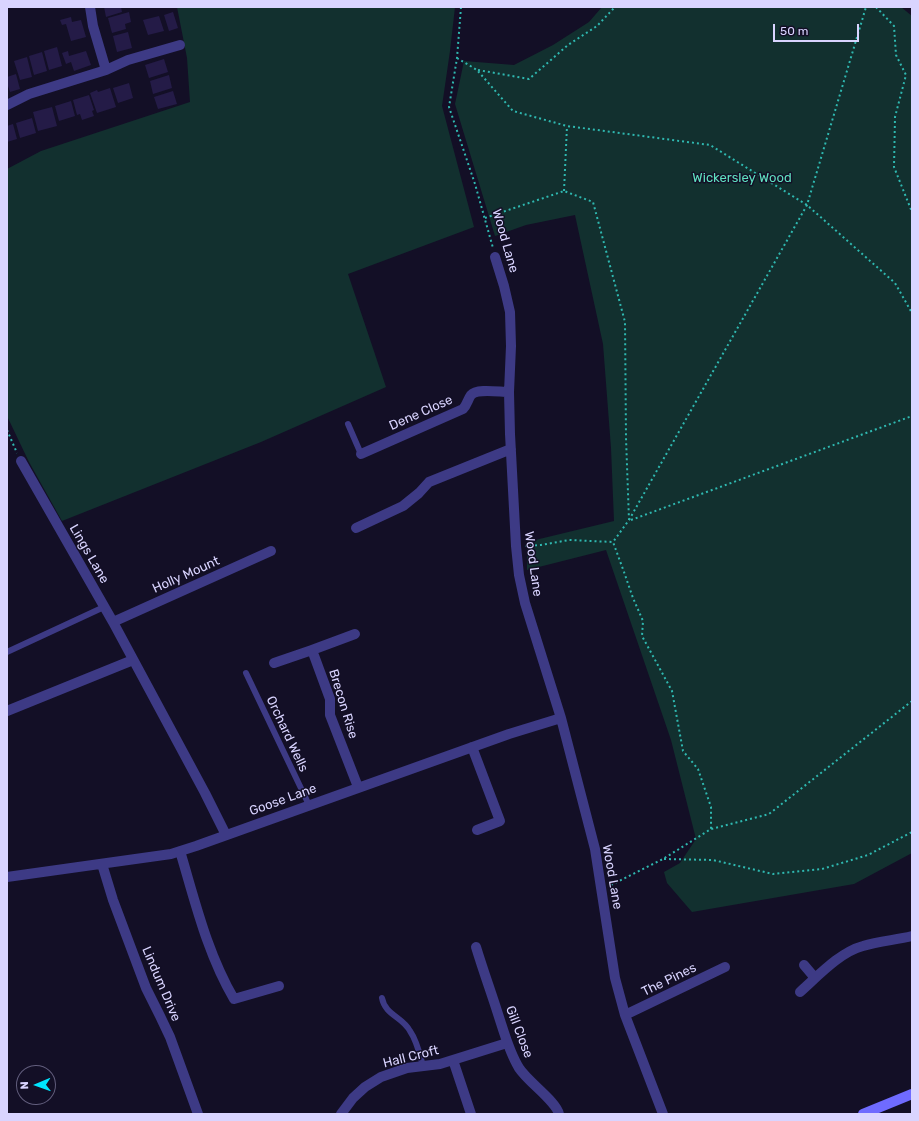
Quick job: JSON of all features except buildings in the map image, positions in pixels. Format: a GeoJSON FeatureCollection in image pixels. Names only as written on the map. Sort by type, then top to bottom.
{"type":"FeatureCollection","features":[{"type":"Feature","properties":{"kind":"main road"},"geometry":{"type":"LineString","coordinates":[[863,1114],[912,1094]]}},
{"type":"Feature","properties":{"kind":"street"},"geometry":{"type":"LineString","coordinates":[[90,7],[93,26],[106,70]]}},
{"type":"Feature","properties":{"kind":"street"},"geometry":{"type":"LineString","coordinates":[[7,105],[29,94],[106,70],[128,60],[180,45]]}},
{"type":"Feature","properties":{"kind":"street","name":"Wood Lane"},"geometry":{"type":"LineString","coordinates":[[495,257],[510,312],[510,449],[518,575],[525,603],[561,718],[595,849],[615,978],[625,1015],[663,1114]]}},
{"type":"Feature","properties":{"kind":"street","name":"Dene Close"},"geometry":{"type":"LineString","coordinates":[[361,454],[455,414],[463,409],[467,404],[469,396],[473,392],[509,392]]}},
{"type":"Feature","properties":{"kind":"street"},"geometry":{"type":"LineString","coordinates":[[356,528],[403,506],[419,494],[429,482],[510,449]]}},
{"type":"Feature","properties":{"kind":"street","name":"Lings Lane"},"geometry":{"type":"LineString","coordinates":[[21,461],[113,622],[226,835]]}},
{"type":"Feature","properties":{"kind":"street","name":"Holly Mount"},"geometry":{"type":"LineString","coordinates":[[113,622],[271,551]]}},
{"type":"Feature","properties":{"kind":"street"},"geometry":{"type":"LineString","coordinates":[[274,663],[355,634]]}},
{"type":"Feature","properties":{"kind":"street","name":"Brecon Rise"},"geometry":{"type":"LineString","coordinates":[[312,650],[330,699],[330,715],[358,787]]}},
{"type":"Feature","properties":{"kind":"street"},"geometry":{"type":"LineString","coordinates":[[7,711],[133,660]]}},
{"type":"Feature","properties":{"kind":"street","name":"Goose Lane"},"geometry":{"type":"LineString","coordinates":[[7,877],[171,854],[509,734],[561,718]]}},
{"type":"Feature","properties":{"kind":"street"},"geometry":{"type":"LineString","coordinates":[[472,747],[500,821],[477,830]]}},
{"type":"Feature","properties":{"kind":"street"},"geometry":{"type":"LineString","coordinates":[[180,851],[209,948],[223,981],[234,999],[278,986]]}},
{"type":"Feature","properties":{"kind":"street","name":"Lindum Drive"},"geometry":{"type":"LineString","coordinates":[[102,864],[113,900],[146,988],[170,1037],[198,1114]]}},
{"type":"Feature","properties":{"kind":"street"},"geometry":{"type":"LineString","coordinates":[[800,992],[832,964],[849,952],[862,946],[912,936]]}},
{"type":"Feature","properties":{"kind":"street","name":"Gill Close"},"geometry":{"type":"LineString","coordinates":[[476,947],[507,1043],[519,1068],[554,1105],[559,1114]]}},
{"type":"Feature","properties":{"kind":"street"},"geometry":{"type":"LineString","coordinates":[[804,965],[815,978]]}},
{"type":"Feature","properties":{"kind":"street","name":"The Pines"},"geometry":{"type":"LineString","coordinates":[[625,1015],[725,967]]}},
{"type":"Feature","properties":{"kind":"street","name":"Hall Croft"},"geometry":{"type":"LineString","coordinates":[[341,1114],[353,1098],[381,1077],[407,1068],[440,1064],[507,1043]]}},
{"type":"Feature","properties":{"kind":"street","name":"Hall Croft"},"geometry":{"type":"LineString","coordinates":[[453,1060],[471,1114]]}},
{"type":"Feature","properties":{"kind":"lane"},"geometry":{"type":"LineString","coordinates":[[348,424],[361,454]]}},
{"type":"Feature","properties":{"kind":"lane"},"geometry":{"type":"LineString","coordinates":[[7,652],[104,607]]}},
{"type":"Feature","properties":{"kind":"lane","name":"Orchard Wells"},"geometry":{"type":"LineString","coordinates":[[246,673],[309,805]]}},
{"type":"Feature","properties":{"kind":"lane"},"geometry":{"type":"LineString","coordinates":[[382,998],[383,1004],[392,1015],[404,1023],[410,1030],[423,1066]]}},
{"type":"Feature","properties":{"kind":"path","name":"Wood Lane"},"geometry":{"type":"LineString","coordinates":[[461,7],[457,58],[449,107],[475,184],[495,257]]}},
{"type":"Feature","properties":{"kind":"path"},"geometry":{"type":"LineString","coordinates":[[477,70],[530,79],[568,45],[597,26],[615,7]]}},
{"type":"Feature","properties":{"kind":"path"},"geometry":{"type":"LineString","coordinates":[[612,542],[630,520],[807,204],[866,7]]}},
{"type":"Feature","properties":{"kind":"path"},"geometry":{"type":"LineString","coordinates":[[876,7],[894,26],[896,55],[906,75],[895,117],[894,167],[912,212]]}},
{"type":"Feature","properties":{"kind":"path"},"geometry":{"type":"LineString","coordinates":[[457,58],[477,70],[513,111],[567,126],[710,145],[807,204],[894,283],[912,313]]}},
{"type":"Feature","properties":{"kind":"path"},"geometry":{"type":"LineString","coordinates":[[564,191],[567,126]]}},
{"type":"Feature","properties":{"kind":"path"},"geometry":{"type":"LineString","coordinates":[[485,218],[564,191],[593,202],[625,322],[626,438],[630,520]]}},
{"type":"Feature","properties":{"kind":"path"},"geometry":{"type":"LineString","coordinates":[[630,520],[912,416]]}},
{"type":"Feature","properties":{"kind":"path"},"geometry":{"type":"LineString","coordinates":[[7,430],[21,461]]}},
{"type":"Feature","properties":{"kind":"path"},"geometry":{"type":"LineString","coordinates":[[516,546],[541,545],[570,540],[612,542]]}},
{"type":"Feature","properties":{"kind":"path"},"geometry":{"type":"LineString","coordinates":[[612,542],[643,621],[642,636],[672,691],[683,751],[698,769],[711,807],[711,829]]}},
{"type":"Feature","properties":{"kind":"path"},"geometry":{"type":"LineString","coordinates":[[602,890],[663,859],[711,829],[769,814],[912,701]]}},
{"type":"Feature","properties":{"kind":"path"},"geometry":{"type":"LineString","coordinates":[[663,859],[713,860],[773,874],[822,869],[868,855],[912,832]]}},
{"type":"Feature","properties":{"kind":"green space"},"geometry":{"type":"Polygon","coordinates":[[[177,7],[455,7],[442,106],[474,227],[348,274],[386,387],[261,442],[62,521],[29,462],[7,416],[7,169],[41,151],[190,102],[187,58],[177,7]]]}},
{"type":"Feature","properties":{"kind":"green space","name":"Wickersley Wood"},"geometry":{"type":"Polygon","coordinates":[[[602,7],[901,7],[912,16],[912,853],[854,884],[692,912],[667,883],[664,872],[680,863],[696,839],[671,740],[606,550],[527,570],[527,542],[614,521],[611,448],[603,344],[575,215],[526,225],[495,236],[455,104],[464,61],[514,65],[553,45],[589,22],[602,7]]]}}]}
